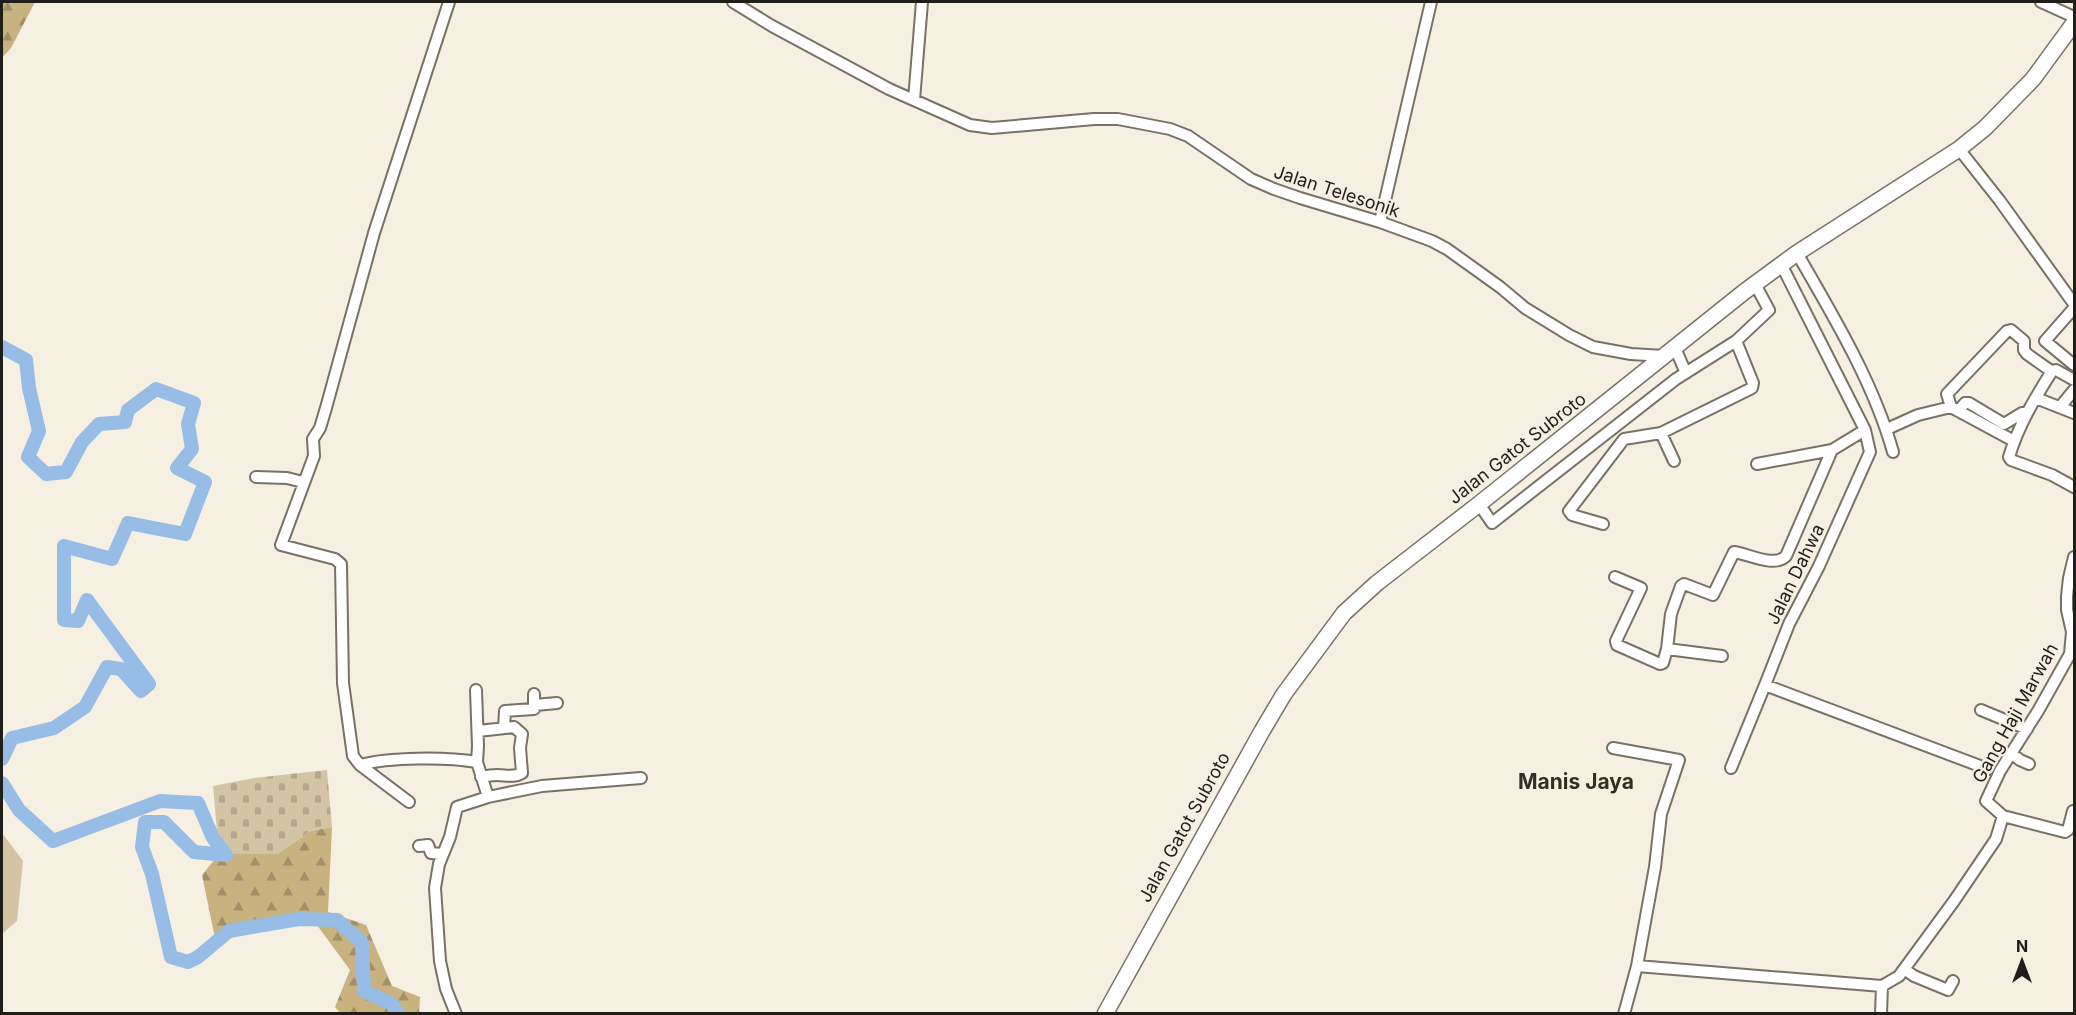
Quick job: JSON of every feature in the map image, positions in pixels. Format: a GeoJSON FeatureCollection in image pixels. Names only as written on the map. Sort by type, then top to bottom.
{"type":"FeatureCollection","features":[{"type":"Feature","properties":{"kind":"highway","name":"Jalan Gatot Subroto"},"geometry":{"type":"LineString","coordinates":[[1105,1014],[1236,775],[1284,694],[1344,614],[1377,584],[1781,264],[1959,149],[2017,97],[2073,26]]}},
{"type":"Feature","properties":{"kind":"street"},"geometry":{"type":"LineString","coordinates":[[409,802],[360,765],[353,756],[343,683],[341,564],[335,559],[281,545],[314,456],[312,439],[320,428],[374,233],[449,2]]}},
{"type":"Feature","properties":{"kind":"street","name":"Jalan Telesonik"},"geometry":{"type":"LineString","coordinates":[[733,2],[890,89],[960,122],[992,128],[1119,118],[1170,129],[1197,141],[1251,179],[1274,189],[1380,222],[1447,249],[1525,308],[1585,344],[1631,354],[1670,352]]}},
{"type":"Feature","properties":{"kind":"street"},"geometry":{"type":"LineString","coordinates":[[914,100],[921,2]]}},
{"type":"Feature","properties":{"kind":"street"},"geometry":{"type":"LineString","coordinates":[[1380,222],[1431,2]]}},
{"type":"Feature","properties":{"kind":"street"},"geometry":{"type":"LineString","coordinates":[[2041,2],[2073,26]]}},
{"type":"Feature","properties":{"kind":"street"},"geometry":{"type":"LineString","coordinates":[[1959,149],[2037,250],[2074,306],[2045,341],[2074,365]]}},
{"type":"Feature","properties":{"kind":"street"},"geometry":{"type":"LineString","coordinates":[[1797,253],[1841,331],[1887,429],[1893,452]]}},
{"type":"Feature","properties":{"kind":"street","name":"Jalan Dahwa"},"geometry":{"type":"LineString","coordinates":[[1731,768],[1788,624],[1814,576],[1870,452],[1865,430],[1781,264]]}},
{"type":"Feature","properties":{"kind":"street"},"geometry":{"type":"LineString","coordinates":[[1479,504],[1492,523],[1686,373],[1736,341],[1769,310],[1755,284]]}},
{"type":"Feature","properties":{"kind":"street"},"geometry":{"type":"LineString","coordinates":[[2014,441],[1954,409],[1946,396],[2007,331],[2011,330],[2024,341],[2024,351],[2051,372]]}},
{"type":"Feature","properties":{"kind":"street"},"geometry":{"type":"LineString","coordinates":[[1603,524],[1572,515],[1569,511],[1624,439],[1661,433],[1752,388],[1736,341]]}},
{"type":"Feature","properties":{"kind":"street"},"geometry":{"type":"LineString","coordinates":[[1670,352],[1686,373]]}},
{"type":"Feature","properties":{"kind":"street"},"geometry":{"type":"LineString","coordinates":[[2074,380],[2056,370],[2051,372],[2027,413],[2009,457],[2011,460],[2052,475],[2074,487]]}},
{"type":"Feature","properties":{"kind":"street"},"geometry":{"type":"LineString","coordinates":[[2060,407],[2074,390]]}},
{"type":"Feature","properties":{"kind":"street"},"geometry":{"type":"LineString","coordinates":[[2036,398],[2074,413]]}},
{"type":"Feature","properties":{"kind":"street"},"geometry":{"type":"LineString","coordinates":[[1887,429],[1918,415],[1954,409],[1965,403],[1969,403],[2004,424],[2022,413],[2027,413]]}},
{"type":"Feature","properties":{"kind":"street"},"geometry":{"type":"LineString","coordinates":[[1757,464],[1832,450],[1865,430]]}},
{"type":"Feature","properties":{"kind":"street"},"geometry":{"type":"LineString","coordinates":[[1661,433],[1674,460]]}},
{"type":"Feature","properties":{"kind":"street"},"geometry":{"type":"LineString","coordinates":[[1615,577],[1641,588],[1616,641],[1617,645],[1660,664],[1663,663],[1671,614],[1682,585],[1713,595],[1734,552],[1773,561],[1782,560],[1786,556],[1832,450]]}},
{"type":"Feature","properties":{"kind":"street"},"geometry":{"type":"LineString","coordinates":[[256,477],[286,478],[303,482]]}},
{"type":"Feature","properties":{"kind":"street","name":"Gang Haji Marwah"},"geometry":{"type":"LineString","coordinates":[[2003,816],[1986,803],[1986,799],[2070,654],[2072,632],[2069,578],[2074,557]]}},
{"type":"Feature","properties":{"kind":"street"},"geometry":{"type":"LineString","coordinates":[[1667,649],[1722,656]]}},
{"type":"Feature","properties":{"kind":"street"},"geometry":{"type":"LineString","coordinates":[[1765,685],[1988,769]]}},
{"type":"Feature","properties":{"kind":"street"},"geometry":{"type":"LineString","coordinates":[[476,690],[477,762],[488,797]]}},
{"type":"Feature","properties":{"kind":"street"},"geometry":{"type":"LineString","coordinates":[[504,728],[505,711],[533,709],[535,700],[556,702]]}},
{"type":"Feature","properties":{"kind":"street"},"geometry":{"type":"LineString","coordinates":[[1981,710],[2027,729]]}},
{"type":"Feature","properties":{"kind":"street"},"geometry":{"type":"LineString","coordinates":[[478,731],[514,727],[522,734],[520,748],[522,773],[519,776],[482,777]]}},
{"type":"Feature","properties":{"kind":"street"},"geometry":{"type":"LineString","coordinates":[[1613,748],[1679,760],[1661,814],[1655,867],[1637,966],[1624,1014]]}},
{"type":"Feature","properties":{"kind":"street"},"geometry":{"type":"LineString","coordinates":[[2011,753],[2029,764]]}},
{"type":"Feature","properties":{"kind":"street"},"geometry":{"type":"LineString","coordinates":[[360,765],[374,761],[402,760],[477,762]]}},
{"type":"Feature","properties":{"kind":"street"},"geometry":{"type":"LineString","coordinates":[[456,1014],[446,989],[440,961],[435,888],[436,876],[450,837],[457,807],[488,797],[542,786],[641,778]]}},
{"type":"Feature","properties":{"kind":"street"},"geometry":{"type":"LineString","coordinates":[[1637,966],[1882,986],[1899,976],[1954,901],[1996,839],[2003,816],[2065,832],[2068,830],[2073,811]]}},
{"type":"Feature","properties":{"kind":"street"},"geometry":{"type":"LineString","coordinates":[[439,827],[451,826]]}},
{"type":"Feature","properties":{"kind":"street"},"geometry":{"type":"LineString","coordinates":[[419,846],[428,845],[431,853],[443,854]]}},
{"type":"Feature","properties":{"kind":"street"},"geometry":{"type":"LineString","coordinates":[[1904,969],[1914,976],[1946,989],[1949,989],[1953,981]]}},
{"type":"Feature","properties":{"kind":"street"},"geometry":{"type":"LineString","coordinates":[[1881,1014],[1882,986]]}},
{"type":"Feature","properties":{"kind":"green space"},"geometry":{"type":"Polygon","coordinates":[[[2,2],[35,2],[11,48],[2,58],[2,2]]]}},
{"type":"Feature","properties":{"kind":"green space"},"geometry":{"type":"Polygon","coordinates":[[[327,770],[332,827],[311,831],[277,854],[219,854],[213,786],[254,778],[327,770]]]}},
{"type":"Feature","properties":{"kind":"green space"},"geometry":{"type":"Polygon","coordinates":[[[332,827],[328,912],[366,925],[392,986],[420,997],[419,1013],[340,1013],[335,1007],[350,970],[314,921],[215,938],[202,875],[219,854],[277,854],[311,831],[332,827]]]}},
{"type":"Feature","properties":{"kind":"green space"},"geometry":{"type":"Polygon","coordinates":[[[2,833],[23,861],[17,921],[2,934],[2,833]]]}},
{"type":"Feature","properties":{"kind":"waterway"},"geometry":{"type":"LineString","coordinates":[[2,347],[26,360],[29,388],[39,431],[28,457],[46,474],[66,472],[82,442],[99,424],[125,422],[128,410],[156,389],[194,403],[188,424],[192,449],[177,468],[205,482],[185,534],[128,523],[112,559],[64,546],[64,620],[78,621],[87,600],[149,684],[141,691],[121,669],[107,667],[85,707],[54,728],[12,738],[2,759]]}},
{"type":"Feature","properties":{"kind":"waterway"},"geometry":{"type":"LineString","coordinates":[[2,783],[19,810],[53,841],[160,801],[198,803],[213,838],[226,855],[194,852],[164,822],[145,822],[142,847],[152,874],[171,957],[188,962],[198,957],[229,931],[299,919],[337,920],[362,943],[364,991],[392,1004],[398,1014]]}},
{"type":"Feature","properties":{"kind":"district","name":"Manis Jaya"},"geometry":{"type":"Point","coordinates":[1576,781]}}]}
